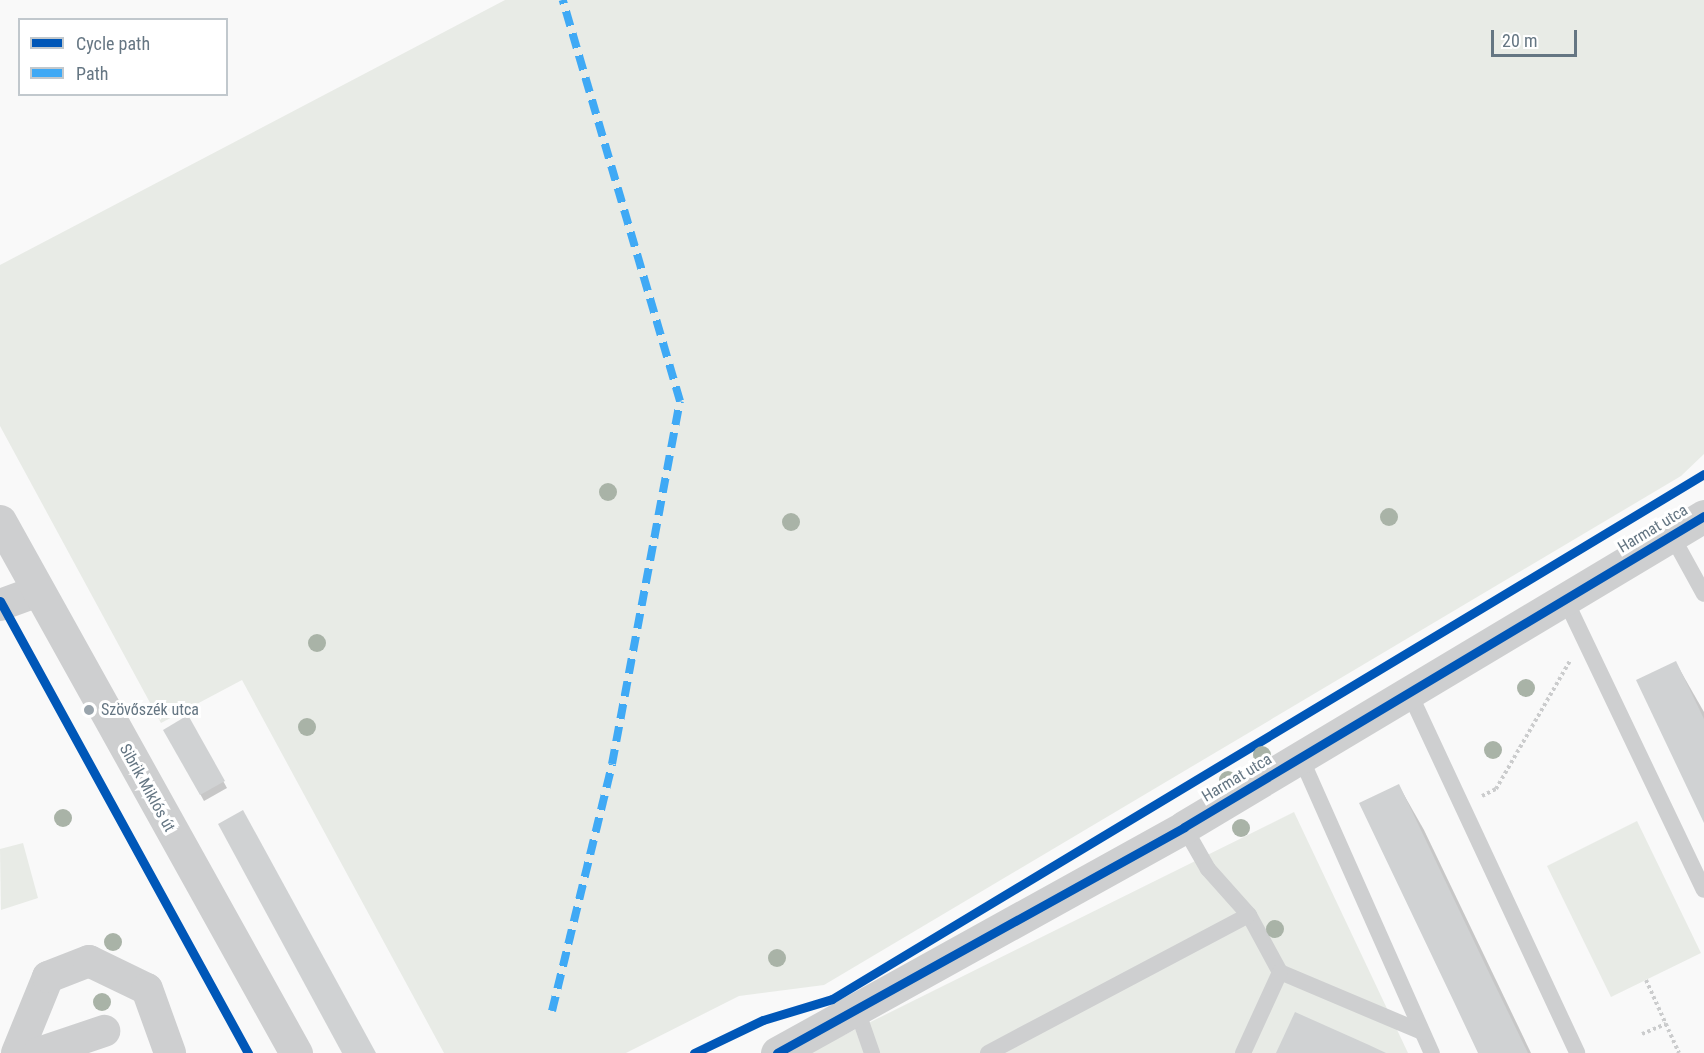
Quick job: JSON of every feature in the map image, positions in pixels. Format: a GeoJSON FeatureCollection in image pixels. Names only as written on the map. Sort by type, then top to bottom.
{"type":"FeatureCollection","features":[{"type":"Feature","properties":{"kind":"street","name":"Harmat utca"},"geometry":{"type":"LineString","coordinates":[[777,1053],[1184,827],[1704,516]]}},
{"type":"Feature","properties":{"kind":"street","name":"Sibrik Miklós út"},"geometry":{"type":"LineString","coordinates":[[0,521],[296,1053]]}},
{"type":"Feature","properties":{"kind":"street"},"geometry":{"type":"LineString","coordinates":[[0,605],[38,591]]}},
{"type":"Feature","properties":{"kind":"street"},"geometry":{"type":"LineString","coordinates":[[17,1053],[48,977],[89,961],[147,989],[170,1053]]}},
{"type":"Feature","properties":{"kind":"street"},"geometry":{"type":"LineString","coordinates":[[39,1053],[104,1031]]}},
{"type":"Feature","properties":{"kind":"lane","name":"Harmat utca"},"geometry":{"type":"LineString","coordinates":[[1672,536],[1704,594]]}},
{"type":"Feature","properties":{"kind":"lane"},"geometry":{"type":"LineString","coordinates":[[1564,599],[1704,890]]}},
{"type":"Feature","properties":{"kind":"lane"},"geometry":{"type":"LineString","coordinates":[[1409,692],[1577,1053]]}},
{"type":"Feature","properties":{"kind":"lane"},"geometry":{"type":"LineString","coordinates":[[1301,758],[1432,1053]]}},
{"type":"Feature","properties":{"kind":"lane"},"geometry":{"type":"LineString","coordinates":[[1184,827],[1209,869],[1248,915],[1280,972],[1422,1032]]}},
{"type":"Feature","properties":{"kind":"lane"},"geometry":{"type":"LineString","coordinates":[[988,1053],[1248,915]]}},
{"type":"Feature","properties":{"kind":"lane"},"geometry":{"type":"LineString","coordinates":[[1243,1053],[1280,972]]}},
{"type":"Feature","properties":{"kind":"lane"},"geometry":{"type":"LineString","coordinates":[[857,1010],[872,1053]]}},
{"type":"Feature","properties":{"kind":"path"},"geometry":{"type":"LineString","coordinates":[[1463,806],[1496,789],[1584,637]]}},
{"type":"Feature","properties":{"kind":"path"},"geometry":{"type":"LineString","coordinates":[[1646,980],[1679,1053]]}},
{"type":"Feature","properties":{"kind":"path"},"geometry":{"type":"LineString","coordinates":[[1642,1034],[1666,1024]]}},
{"type":"Feature","properties":{"kind":"shaded area"},"geometry":{"type":"Polygon","coordinates":[[[505,0],[1704,0],[1704,454],[1681,476],[824,985],[739,996],[626,1053],[444,1053],[242,680],[161,723],[0,426],[0,265],[505,0]]]}},
{"type":"Feature","properties":{"kind":"shaded area"},"geometry":{"type":"Polygon","coordinates":[[[1294,812],[1408,1053],[808,1053],[1294,812]]]}},
{"type":"Feature","properties":{"kind":"shaded area"},"geometry":{"type":"Polygon","coordinates":[[[1637,821],[1701,953],[1611,997],[1547,866],[1637,821]]]}},
{"type":"Feature","properties":{"kind":"shaded area"},"geometry":{"type":"Polygon","coordinates":[[[23,843],[38,898],[1,910],[0,849],[23,843]]]}},
{"type":"Feature","properties":{"kind":"building"},"geometry":{"type":"Polygon","coordinates":[[[1676,661],[1704,719],[1704,823],[1636,680],[1676,661]]]}},
{"type":"Feature","properties":{"kind":"building"},"geometry":{"type":"Polygon","coordinates":[[[188,715],[225,781],[200,795],[163,730],[188,715]]]}},
{"type":"Feature","properties":{"kind":"building"},"geometry":{"type":"Polygon","coordinates":[[[1399,784],[1528,1053],[1478,1053],[1359,803],[1399,784]]]}},
{"type":"Feature","properties":{"kind":"building"},"geometry":{"type":"Polygon","coordinates":[[[243,810],[376,1053],[342,1053],[218,824],[243,810]]]}},
{"type":"Feature","properties":{"kind":"building"},"geometry":{"type":"Polygon","coordinates":[[[1295,1012],[1369,1045],[1386,1053],[1276,1053],[1295,1012]]]}},
{"type":"Feature","properties":{"kind":"marked path"},"geometry":{"type":"LineString","coordinates":[[552,1011],[612,764],[680,401],[563,0]]}},
{"type":"Feature","properties":{"kind":"cycle path"},"geometry":{"type":"LineString","coordinates":[[694,1053],[763,1020],[832,999],[1704,474]]}},
{"type":"Feature","properties":{"kind":"cycle path"},"geometry":{"type":"LineString","coordinates":[[777,1053],[1184,827],[1704,516]]}},
{"type":"Feature","properties":{"kind":"cycle path"},"geometry":{"type":"LineString","coordinates":[[0,601],[248,1053]]}},
{"type":"Feature","properties":{"kind":"place","name":"Szövőszék utca"},"geometry":{"type":"Point","coordinates":[89,710]}}]}
